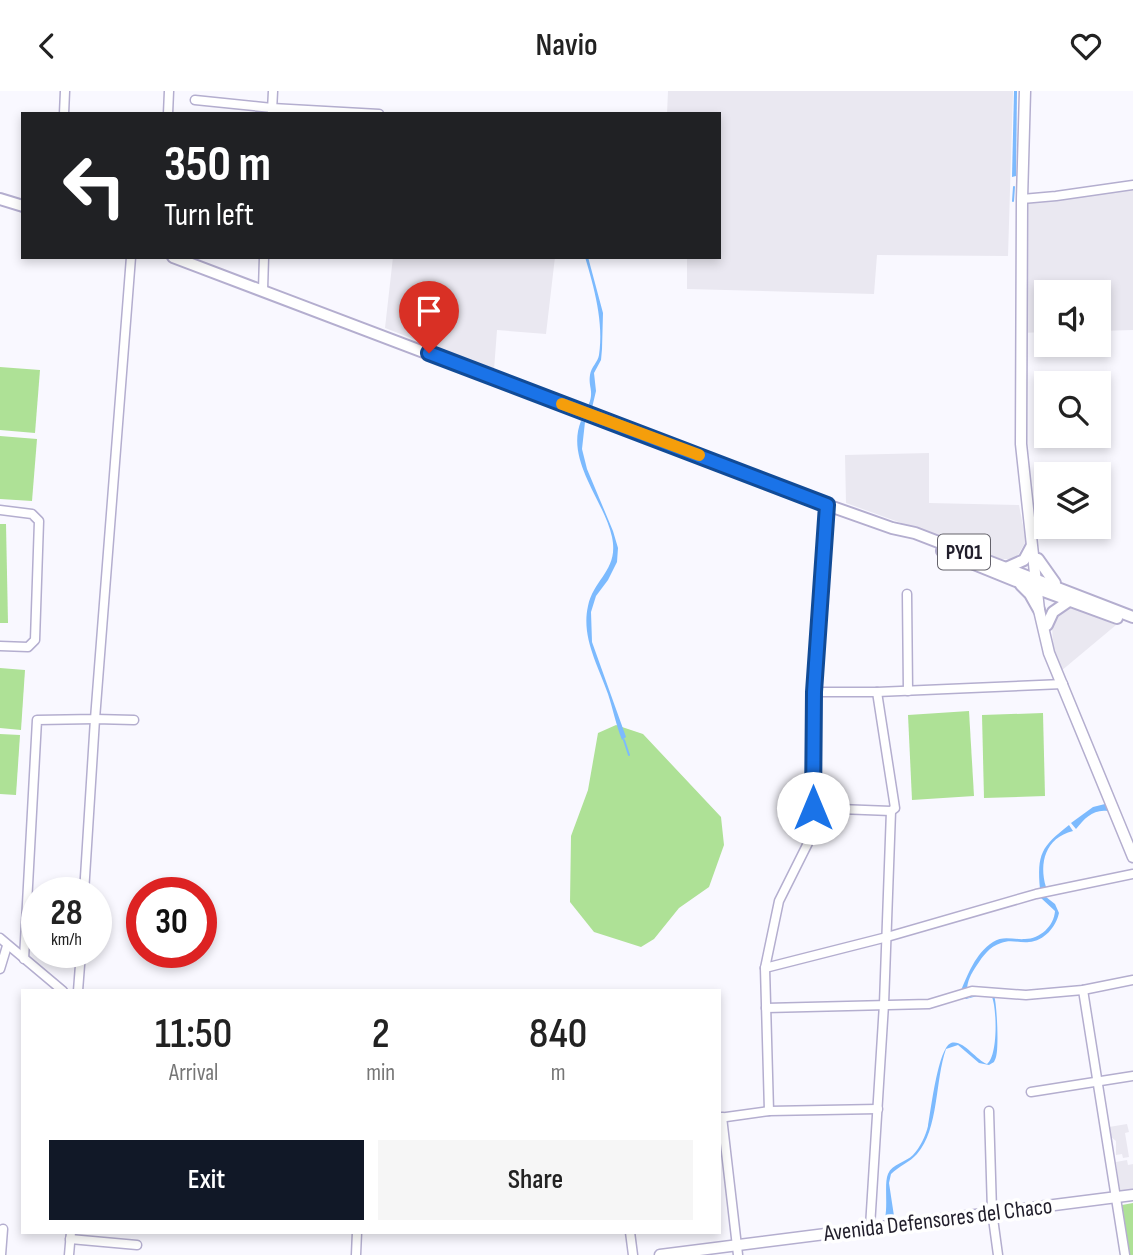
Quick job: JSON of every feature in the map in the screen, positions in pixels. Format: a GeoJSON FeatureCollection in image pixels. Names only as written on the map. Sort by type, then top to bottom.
{"type":"FeatureCollection","features":[{"type":"Feature","properties":{"kind":"highway"},"geometry":{"type":"LineString","coordinates":[[0,199],[21,206]]}},
{"type":"Feature","properties":{"kind":"highway","name":"PY01"},"geometry":{"type":"LineString","coordinates":[[178,259],[827,505],[892,528],[915,533],[1006,568],[1069,601],[1133,624]]}},
{"type":"Feature","properties":{"kind":"highway","name":"PY01"},"geometry":{"type":"LineString","coordinates":[[892,528],[1016,581],[1060,587],[1133,617]]}},
{"type":"Feature","properties":{"kind":"highway"},"geometry":{"type":"LineString","coordinates":[[1006,568],[1024,560],[1031,547]]}},
{"type":"Feature","properties":{"kind":"highway"},"geometry":{"type":"LineString","coordinates":[[1038,559],[1060,587]]}},
{"type":"Feature","properties":{"kind":"highway"},"geometry":{"type":"LineString","coordinates":[[1016,581],[1030,594],[1039,610]]}},
{"type":"Feature","properties":{"kind":"highway"},"geometry":{"type":"LineString","coordinates":[[1048,625],[1053,612],[1069,601]]}},
{"type":"Feature","properties":{"kind":"main road"},"geometry":{"type":"LineString","coordinates":[[1025,91],[1021,444],[1031,547],[1053,661]]}},
{"type":"Feature","properties":{"kind":"main road"},"geometry":{"type":"LineString","coordinates":[[1026,497],[1030,503],[1038,559],[1039,610],[1049,653],[1133,857]]}},
{"type":"Feature","properties":{"kind":"main road","name":"Avenida Defensores del Chaco"},"geometry":{"type":"LineString","coordinates":[[660,1255],[738,1250],[903,1223],[1133,1195]]}},
{"type":"Feature","properties":{"kind":"street"},"geometry":{"type":"LineString","coordinates":[[64,112],[65,91]]}},
{"type":"Feature","properties":{"kind":"street"},"geometry":{"type":"LineString","coordinates":[[168,112],[169,91]]}},
{"type":"Feature","properties":{"kind":"street"},"geometry":{"type":"LineString","coordinates":[[272,111],[273,91]]}},
{"type":"Feature","properties":{"kind":"street"},"geometry":{"type":"LineString","coordinates":[[195,100],[272,111],[308,112]]}},
{"type":"Feature","properties":{"kind":"street"},"geometry":{"type":"LineString","coordinates":[[1022,199],[1133,185]]}},
{"type":"Feature","properties":{"kind":"street"},"geometry":{"type":"LineString","coordinates":[[85,877],[131,259]]}},
{"type":"Feature","properties":{"kind":"street"},"geometry":{"type":"LineString","coordinates":[[263,290],[264,259]]}},
{"type":"Feature","properties":{"kind":"street"},"geometry":{"type":"LineString","coordinates":[[769,1111],[765,968],[779,901],[811,837],[814,692],[827,505]]}},
{"type":"Feature","properties":{"kind":"street"},"geometry":{"type":"LineString","coordinates":[[0,510],[32,514],[39,521],[36,637],[28,647],[0,646]]}},
{"type":"Feature","properties":{"kind":"street"},"geometry":{"type":"LineString","coordinates":[[907,594],[908,691]]}},
{"type":"Feature","properties":{"kind":"street"},"geometry":{"type":"LineString","coordinates":[[814,692],[1063,684]]}},
{"type":"Feature","properties":{"kind":"street"},"geometry":{"type":"LineString","coordinates":[[875,1227],[891,811],[895,808],[877,692]]}},
{"type":"Feature","properties":{"kind":"street"},"geometry":{"type":"LineString","coordinates":[[28,877],[37,720],[134,720]]}},
{"type":"Feature","properties":{"kind":"street"},"geometry":{"type":"LineString","coordinates":[[813,808],[891,811]]}},
{"type":"Feature","properties":{"kind":"street"},"geometry":{"type":"LineString","coordinates":[[765,968],[887,937],[1035,894],[1133,874]]}},
{"type":"Feature","properties":{"kind":"street"},"geometry":{"type":"LineString","coordinates":[[0,938],[21,957]]}},
{"type":"Feature","properties":{"kind":"street"},"geometry":{"type":"LineString","coordinates":[[0,969],[7,946]]}},
{"type":"Feature","properties":{"kind":"street"},"geometry":{"type":"LineString","coordinates":[[35,968],[60,989]]}},
{"type":"Feature","properties":{"kind":"street"},"geometry":{"type":"LineString","coordinates":[[78,989],[80,968]]}},
{"type":"Feature","properties":{"kind":"street"},"geometry":{"type":"LineString","coordinates":[[766,1008],[929,1004],[972,991],[1026,995],[1083,990],[1133,980]]}},
{"type":"Feature","properties":{"kind":"street"},"geometry":{"type":"LineString","coordinates":[[1083,990],[1125,1255]]}},
{"type":"Feature","properties":{"kind":"street"},"geometry":{"type":"LineString","coordinates":[[1031,1092],[1133,1076]]}},
{"type":"Feature","properties":{"kind":"street"},"geometry":{"type":"LineString","coordinates":[[738,1250],[721,1118],[769,1111],[878,1109]]}},
{"type":"Feature","properties":{"kind":"street"},"geometry":{"type":"LineString","coordinates":[[989,1111],[992,1211],[998,1255]]}},
{"type":"Feature","properties":{"kind":"street"},"geometry":{"type":"LineString","coordinates":[[1,1255],[3,1229]]}},
{"type":"Feature","properties":{"kind":"street"},"geometry":{"type":"LineString","coordinates":[[356,1255],[357,1234]]}},
{"type":"Feature","properties":{"kind":"street"},"geometry":{"type":"LineString","coordinates":[[630,1234],[633,1255]]}},
{"type":"Feature","properties":{"kind":"street"},"geometry":{"type":"LineString","coordinates":[[69,1255],[71,1236],[137,1245]]}},
{"type":"Feature","properties":{"kind":"shaded area"},"geometry":{"type":"Polygon","coordinates":[[[668,91],[1013,91],[1008,256],[877,255],[874,294],[687,289],[687,259],[721,259],[721,112],[667,112],[668,91]]]}},
{"type":"Feature","properties":{"kind":"shaded area"},"geometry":{"type":"Polygon","coordinates":[[[1133,190],[1133,330],[1111,331],[1111,280],[1034,280],[1034,332],[1021,333],[1027,201],[1133,190]]]}},
{"type":"Feature","properties":{"kind":"shaded area"},"geometry":{"type":"Polygon","coordinates":[[[393,259],[555,259],[546,334],[497,330],[494,370],[385,328],[393,259]]]}},
{"type":"Feature","properties":{"kind":"shaded area"},"geometry":{"type":"Polygon","coordinates":[[[929,453],[929,503],[1019,505],[1026,541],[1018,555],[1013,559],[1001,559],[846,503],[845,455],[929,453]]]}},
{"type":"Feature","properties":{"kind":"shaded area"},"geometry":{"type":"Polygon","coordinates":[[[1073,608],[1116,625],[1061,671],[1053,648],[1052,625],[1054,617],[1061,611],[1073,608]]]}},
{"type":"Feature","properties":{"kind":"shaded area"},"geometry":{"type":"Polygon","coordinates":[[[1127,1124],[1129,1132],[1125,1133],[1129,1157],[1123,1158],[1122,1154],[1116,1155],[1116,1141],[1111,1137],[1109,1127],[1127,1124]]]}},
{"type":"Feature","properties":{"kind":"shaded area"},"geometry":{"type":"Polygon","coordinates":[[[1127,1160],[1128,1165],[1133,1164],[1133,1190],[1120,1192],[1116,1162],[1127,1160]]]}},
{"type":"Feature","properties":{"kind":"green space"},"geometry":{"type":"Polygon","coordinates":[[[0,367],[40,370],[35,433],[0,430],[0,367]]]}},
{"type":"Feature","properties":{"kind":"green space"},"geometry":{"type":"Polygon","coordinates":[[[0,436],[37,439],[32,501],[0,499],[0,436]]]}},
{"type":"Feature","properties":{"kind":"green space"},"geometry":{"type":"Polygon","coordinates":[[[0,524],[6,524],[8,623],[0,623],[0,524]]]}},
{"type":"Feature","properties":{"kind":"green space"},"geometry":{"type":"Polygon","coordinates":[[[0,668],[25,670],[21,730],[0,728],[0,668]]]}},
{"type":"Feature","properties":{"kind":"green space"},"geometry":{"type":"Polygon","coordinates":[[[969,711],[974,796],[912,800],[908,715],[969,711]]]}},
{"type":"Feature","properties":{"kind":"green space"},"geometry":{"type":"Polygon","coordinates":[[[1043,713],[1045,796],[984,798],[982,715],[1043,713]]]}},
{"type":"Feature","properties":{"kind":"green space"},"geometry":{"type":"Polygon","coordinates":[[[616,725],[643,734],[721,817],[724,845],[709,887],[679,908],[654,939],[641,947],[594,932],[570,902],[571,836],[588,790],[598,733],[616,725]]]}},
{"type":"Feature","properties":{"kind":"green space"},"geometry":{"type":"Polygon","coordinates":[[[0,734],[20,735],[16,795],[0,794],[0,734]]]}},
{"type":"Feature","properties":{"kind":"green space"},"geometry":{"type":"Polygon","coordinates":[[[1133,1203],[1133,1255],[1129,1255],[1122,1205],[1133,1203]]]}},
{"type":"Feature","properties":{"kind":"water"},"geometry":{"type":"Polygon","coordinates":[[[1014,91],[1017,91],[1016,176],[1012,177],[1014,91]]]}},
{"type":"Feature","properties":{"kind":"water"},"geometry":{"type":"Polygon","coordinates":[[[586,259],[589,259],[603,313],[601,360],[594,373],[596,391],[592,408],[588,406],[591,397],[590,375],[599,355],[600,343],[595,293],[586,259]]]}},
{"type":"Feature","properties":{"kind":"water"},"geometry":{"type":"Polygon","coordinates":[[[581,421],[585,422],[582,449],[587,469],[618,548],[617,562],[596,596],[591,612],[592,642],[626,737],[622,740],[587,629],[586,617],[591,596],[609,566],[613,548],[608,523],[588,480],[578,450],[577,436],[581,421]]]}},
{"type":"Feature","properties":{"kind":"water"},"geometry":{"type":"Polygon","coordinates":[[[1105,804],[1108,811],[1094,813],[1076,829],[1071,823],[1093,807],[1105,804]]]}},
{"type":"Feature","properties":{"kind":"water"},"geometry":{"type":"Polygon","coordinates":[[[1069,825],[1073,831],[1056,839],[1046,853],[1043,869],[1046,887],[1040,889],[1039,867],[1043,852],[1052,839],[1069,825]]]}},
{"type":"Feature","properties":{"kind":"water"},"geometry":{"type":"Polygon","coordinates":[[[1046,897],[1055,904],[1059,913],[1048,932],[1034,941],[1008,941],[993,947],[973,971],[967,991],[960,993],[977,958],[993,942],[1005,938],[1031,938],[1041,934],[1049,926],[1055,911],[1041,898],[1046,897]]]}},
{"type":"Feature","properties":{"kind":"water"},"geometry":{"type":"Polygon","coordinates":[[[984,992],[994,995],[995,1000],[997,1052],[995,1060],[989,1065],[979,1063],[958,1045],[946,1049],[929,1131],[917,1154],[891,1174],[889,1183],[894,1216],[885,1218],[888,1174],[913,1155],[924,1137],[939,1067],[946,1047],[951,1043],[960,1044],[987,1064],[991,1059],[996,1032],[992,997],[985,994],[966,999],[962,996],[968,998],[984,992]]]}},
{"type":"Feature","properties":{"kind":"waterway"},"geometry":{"type":"LineString","coordinates":[[1013,201],[1014,187]]}},
{"type":"Feature","properties":{"kind":"waterway"},"geometry":{"type":"LineString","coordinates":[[624,740],[629,755]]}},
{"type":"Feature","properties":{"kind":"slow traffic"},"geometry":{"type":"LineString","coordinates":[[562,404],[699,455]]}},
{"type":"Feature","properties":{"kind":"route"},"geometry":{"type":"LineString","coordinates":[[429,353],[827,505],[814,692],[813,808]]}}]}
